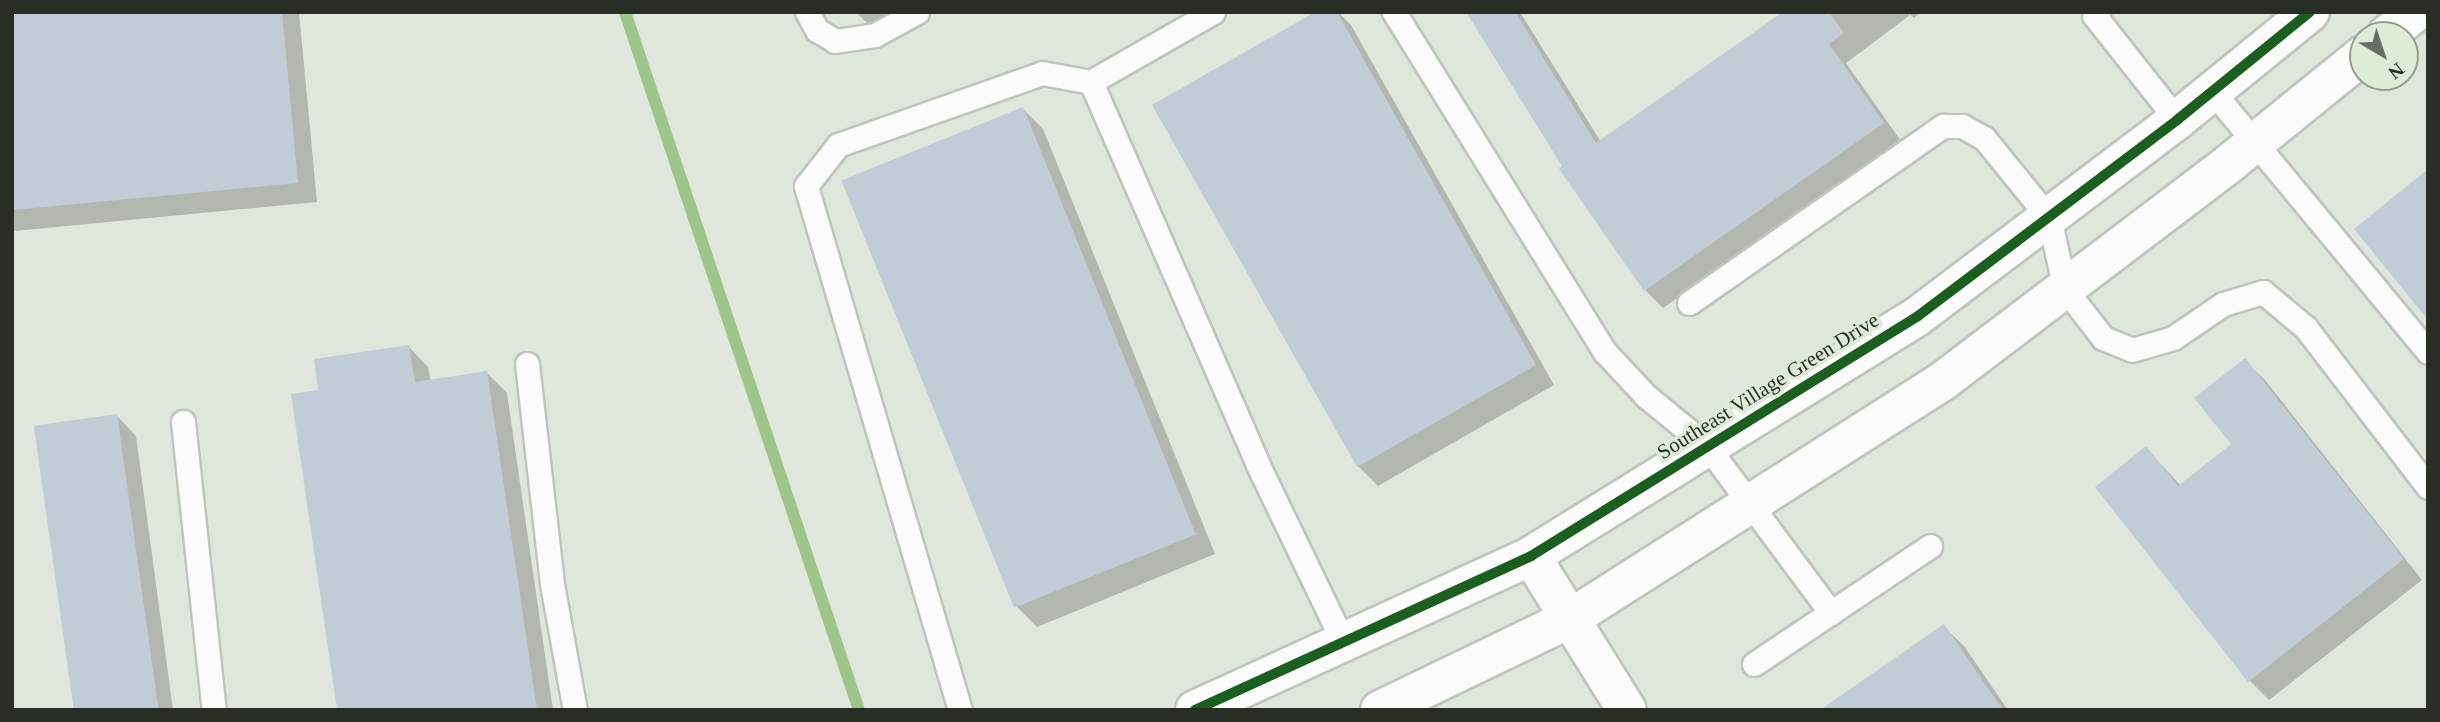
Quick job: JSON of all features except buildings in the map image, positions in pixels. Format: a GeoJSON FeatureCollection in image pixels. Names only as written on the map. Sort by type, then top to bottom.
{"type":"FeatureCollection","features":[{"type":"Feature","properties":{"kind":"street","name":"Southeast Village Green Drive"},"geometry":{"type":"LineString","coordinates":[[1195,710],[1531,556],[1918,316],[2177,120],[2310,12]]}},
{"type":"Feature","properties":{"kind":"street"},"geometry":{"type":"LineString","coordinates":[[1380,710],[1571,618],[1943,381],[2255,143],[2349,66]]}},
{"type":"Feature","properties":{"kind":"street"},"geometry":{"type":"LineString","coordinates":[[1531,556],[1627,710]]}},
{"type":"Feature","properties":{"kind":"lane"},"geometry":{"type":"LineString","coordinates":[[807,12],[817,30],[835,41],[875,35],[916,12]]}},
{"type":"Feature","properties":{"kind":"lane"},"geometry":{"type":"LineString","coordinates":[[960,710],[806,186],[838,145],[1042,73],[1091,82],[1213,12]]}},
{"type":"Feature","properties":{"kind":"lane"},"geometry":{"type":"LineString","coordinates":[[1394,12],[1605,352],[1646,396],[1707,446],[1831,613]]}},
{"type":"Feature","properties":{"kind":"lane"},"geometry":{"type":"LineString","coordinates":[[2098,12],[2094,15],[2177,120]]}},
{"type":"Feature","properties":{"kind":"lane"},"geometry":{"type":"LineString","coordinates":[[1091,82],[1258,465],[1343,642]]}},
{"type":"Feature","properties":{"kind":"lane"},"geometry":{"type":"LineString","coordinates":[[2213,92],[2428,352]]}},
{"type":"Feature","properties":{"kind":"lane"},"geometry":{"type":"LineString","coordinates":[[1689,303],[1942,126],[1962,126],[1984,138],[2049,218],[2065,289],[2103,338],[2132,350],[2173,338],[2223,304],[2263,292],[2306,328],[2428,487]]}},
{"type":"Feature","properties":{"kind":"lane"},"geometry":{"type":"LineString","coordinates":[[527,365],[552,584],[575,710]]}},
{"type":"Feature","properties":{"kind":"lane"},"geometry":{"type":"LineString","coordinates":[[183,422],[214,710]]}},
{"type":"Feature","properties":{"kind":"lane"},"geometry":{"type":"LineString","coordinates":[[1754,664],[1930,546]]}},
{"type":"Feature","properties":{"kind":"waterway"},"geometry":{"type":"LineString","coordinates":[[625,12],[859,710]]}},
{"type":"Feature","properties":{"kind":"cycle path"},"geometry":{"type":"LineString","coordinates":[[1195,710],[1531,556],[1918,316],[2177,120],[2310,12]]}}]}
